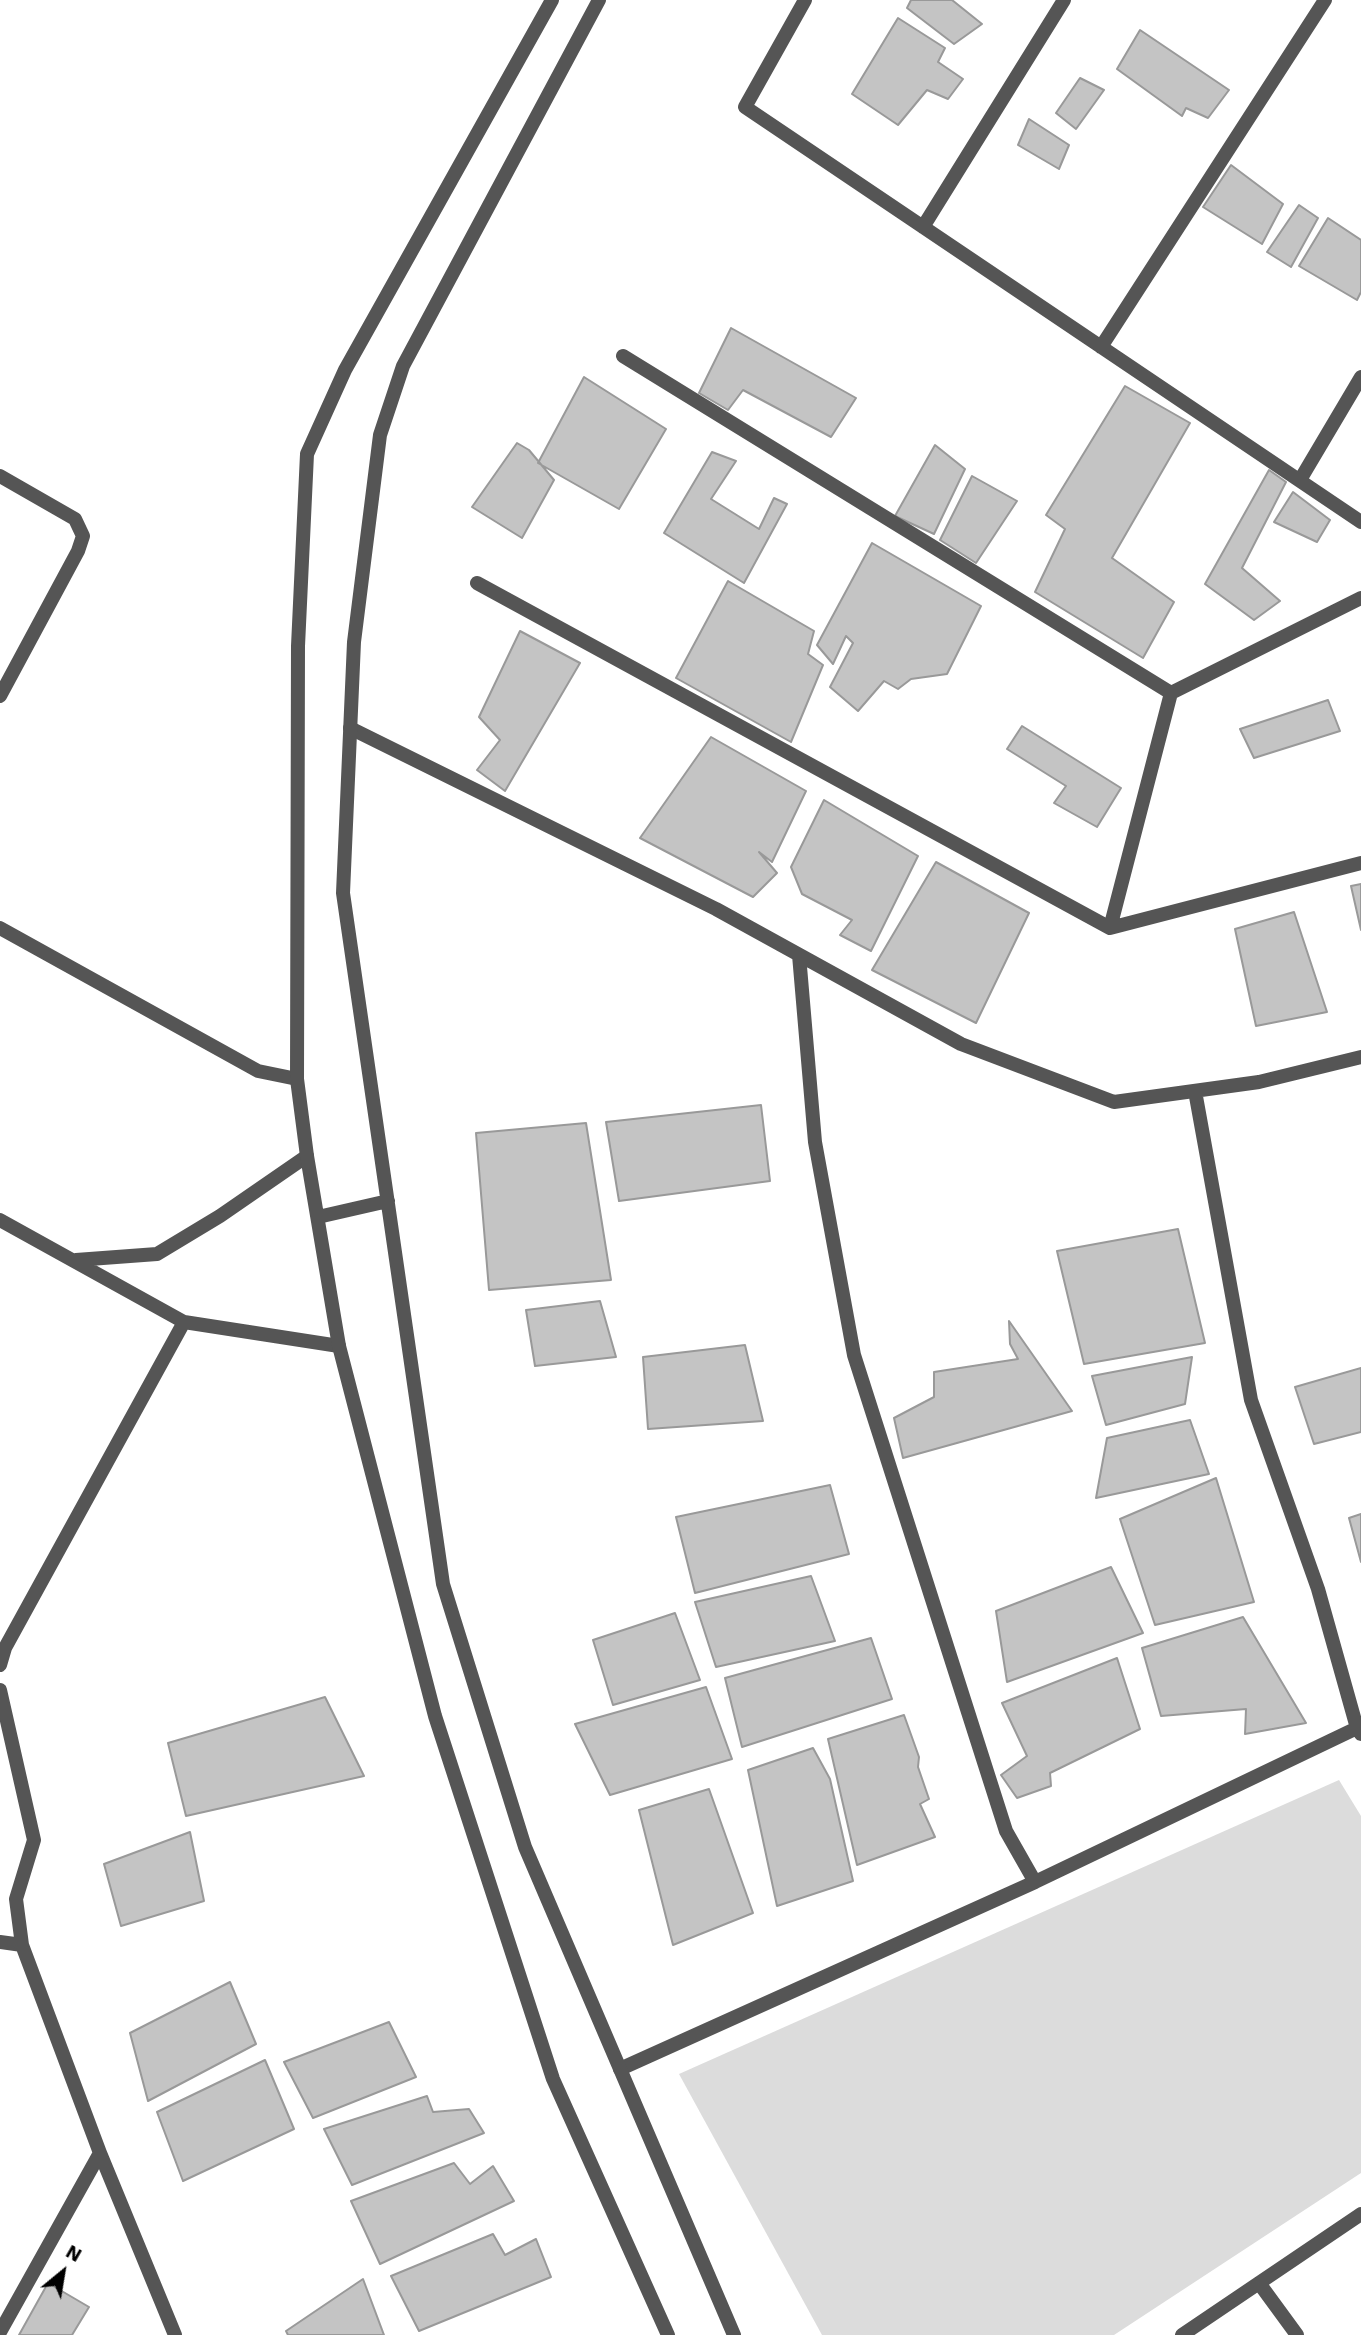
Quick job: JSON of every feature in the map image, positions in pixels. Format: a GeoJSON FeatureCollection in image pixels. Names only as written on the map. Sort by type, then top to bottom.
{"type":"FeatureCollection","features":[{"type":"Feature","properties":{"kind":"street"},"geometry":{"type":"LineString","coordinates":[[552,0],[345,370],[307,454],[298,646],[297,1079],[307,1157],[339,1346],[435,1716],[553,2079],[668,2335]]}},
{"type":"Feature","properties":{"kind":"street"},"geometry":{"type":"LineString","coordinates":[[599,0],[403,366],[380,435],[354,642],[343,893],[443,1584],[525,1847],[734,2335]]}},
{"type":"Feature","properties":{"kind":"street"},"geometry":{"type":"LineString","coordinates":[[805,0],[745,107],[1361,522]]}},
{"type":"Feature","properties":{"kind":"street"},"geometry":{"type":"LineString","coordinates":[[922,227],[1063,0]]}},
{"type":"Feature","properties":{"kind":"street"},"geometry":{"type":"LineString","coordinates":[[1101,347],[1325,0]]}},
{"type":"Feature","properties":{"kind":"street"},"geometry":{"type":"LineString","coordinates":[[622,356],[1171,693]]}},
{"type":"Feature","properties":{"kind":"street"},"geometry":{"type":"LineString","coordinates":[[1300,480],[1361,377]]}},
{"type":"Feature","properties":{"kind":"street"},"geometry":{"type":"LineString","coordinates":[[0,476],[75,519],[83,536],[78,551],[0,696]]}},
{"type":"Feature","properties":{"kind":"street"},"geometry":{"type":"LineString","coordinates":[[477,583],[1110,928],[1361,863]]}},
{"type":"Feature","properties":{"kind":"street"},"geometry":{"type":"LineString","coordinates":[[1110,928],[1171,693],[1361,598]]}},
{"type":"Feature","properties":{"kind":"street"},"geometry":{"type":"LineString","coordinates":[[350,727],[716,909],[961,1044],[1114,1102],[1259,1083],[1361,1057]]}},
{"type":"Feature","properties":{"kind":"street"},"geometry":{"type":"LineString","coordinates":[[0,928],[258,1071],[297,1079]]}},
{"type":"Feature","properties":{"kind":"street"},"geometry":{"type":"LineString","coordinates":[[799,955],[815,1142],[854,1355],[1006,1830],[1035,1882]]}},
{"type":"Feature","properties":{"kind":"street"},"geometry":{"type":"LineString","coordinates":[[620,2069],[1035,1882],[1359,1731],[1318,1589],[1251,1400],[1195,1091]]}},
{"type":"Feature","properties":{"kind":"street"},"geometry":{"type":"LineString","coordinates":[[75,1260],[157,1254],[220,1216],[307,1157]]}},
{"type":"Feature","properties":{"kind":"street"},"geometry":{"type":"LineString","coordinates":[[317,1217],[388,1201]]}},
{"type":"Feature","properties":{"kind":"street"},"geometry":{"type":"LineString","coordinates":[[0,1220],[184,1322],[339,1346]]}},
{"type":"Feature","properties":{"kind":"street"},"geometry":{"type":"LineString","coordinates":[[0,1665],[5,1648],[184,1322]]}},
{"type":"Feature","properties":{"kind":"street"},"geometry":{"type":"LineString","coordinates":[[0,1690],[34,1840],[16,1899],[22,1945],[100,2153],[174,2335]]}},
{"type":"Feature","properties":{"kind":"street"},"geometry":{"type":"LineString","coordinates":[[0,1942],[22,1945]]}},
{"type":"Feature","properties":{"kind":"street"},"geometry":{"type":"LineString","coordinates":[[0,2332],[100,2153]]}},
{"type":"Feature","properties":{"kind":"street"},"geometry":{"type":"LineString","coordinates":[[1182,2335],[1361,2214]]}},
{"type":"Feature","properties":{"kind":"street"},"geometry":{"type":"LineString","coordinates":[[1259,2283],[1297,2335]]}},
{"type":"Feature","properties":{"kind":"shaded area"},"geometry":{"type":"Polygon","coordinates":[[[1339,1780],[1361,1816],[1361,2173],[1114,2335],[822,2335],[679,2074],[1339,1780]]]}},
{"type":"Feature","properties":{"kind":"building"},"geometry":{"type":"Polygon","coordinates":[[[911,0],[952,0],[982,24],[954,44],[907,8],[911,0]]]}},
{"type":"Feature","properties":{"kind":"building"},"geometry":{"type":"Polygon","coordinates":[[[898,18],[945,48],[938,62],[963,79],[948,99],[927,90],[898,125],[852,94],[898,18]]]}},
{"type":"Feature","properties":{"kind":"building"},"geometry":{"type":"Polygon","coordinates":[[[1140,30],[1229,90],[1208,118],[1186,108],[1182,116],[1117,69],[1140,30]]]}},
{"type":"Feature","properties":{"kind":"building"},"geometry":{"type":"Polygon","coordinates":[[[1080,78],[1104,90],[1076,129],[1056,113],[1080,78]]]}},
{"type":"Feature","properties":{"kind":"building"},"geometry":{"type":"Polygon","coordinates":[[[1029,119],[1069,145],[1059,169],[1018,145],[1029,119]]]}},
{"type":"Feature","properties":{"kind":"building"},"geometry":{"type":"Polygon","coordinates":[[[1231,165],[1283,204],[1262,244],[1203,207],[1231,165]]]}},
{"type":"Feature","properties":{"kind":"building"},"geometry":{"type":"Polygon","coordinates":[[[1299,205],[1318,218],[1291,267],[1267,252],[1299,205]]]}},
{"type":"Feature","properties":{"kind":"building"},"geometry":{"type":"Polygon","coordinates":[[[1328,218],[1361,240],[1361,292],[1357,300],[1299,266],[1328,218]]]}},
{"type":"Feature","properties":{"kind":"building"},"geometry":{"type":"Polygon","coordinates":[[[731,328],[856,398],[831,437],[743,390],[728,410],[699,393],[731,328]]]}},
{"type":"Feature","properties":{"kind":"building"},"geometry":{"type":"Polygon","coordinates":[[[584,377],[666,429],[619,509],[538,463],[584,377]]]}},
{"type":"Feature","properties":{"kind":"building"},"geometry":{"type":"Polygon","coordinates":[[[1125,386],[1190,423],[1112,558],[1174,602],[1143,658],[1035,592],[1065,529],[1046,515],[1125,386]]]}},
{"type":"Feature","properties":{"kind":"building"},"geometry":{"type":"Polygon","coordinates":[[[517,443],[529,450],[554,480],[522,538],[472,507],[517,443]]]}},
{"type":"Feature","properties":{"kind":"building"},"geometry":{"type":"Polygon","coordinates":[[[935,445],[965,469],[934,534],[895,516],[935,445]]]}},
{"type":"Feature","properties":{"kind":"building"},"geometry":{"type":"Polygon","coordinates":[[[712,452],[736,461],[711,499],[759,529],[774,498],[787,504],[744,583],[664,533],[712,452]]]}},
{"type":"Feature","properties":{"kind":"building"},"geometry":{"type":"Polygon","coordinates":[[[1269,470],[1286,482],[1242,568],[1280,601],[1254,620],[1205,584],[1269,470]]]}},
{"type":"Feature","properties":{"kind":"building"},"geometry":{"type":"Polygon","coordinates":[[[972,476],[1017,501],[976,563],[940,540],[972,476]]]}},
{"type":"Feature","properties":{"kind":"building"},"geometry":{"type":"Polygon","coordinates":[[[1293,492],[1330,520],[1317,542],[1274,522],[1293,492]]]}},
{"type":"Feature","properties":{"kind":"building"},"geometry":{"type":"Polygon","coordinates":[[[872,543],[981,606],[947,674],[911,679],[898,689],[884,681],[858,711],[830,687],[853,643],[846,636],[833,664],[817,645],[872,543]]]}},
{"type":"Feature","properties":{"kind":"building"},"geometry":{"type":"Polygon","coordinates":[[[728,581],[814,631],[808,654],[823,665],[791,742],[676,678],[728,581]]]}},
{"type":"Feature","properties":{"kind":"building"},"geometry":{"type":"Polygon","coordinates":[[[520,631],[580,663],[505,791],[477,770],[500,740],[479,717],[520,631]]]}},
{"type":"Feature","properties":{"kind":"building"},"geometry":{"type":"Polygon","coordinates":[[[1328,700],[1340,731],[1254,758],[1240,729],[1328,700]]]}},
{"type":"Feature","properties":{"kind":"building"},"geometry":{"type":"Polygon","coordinates":[[[1022,726],[1121,788],[1097,827],[1054,803],[1066,786],[1007,749],[1022,726]]]}},
{"type":"Feature","properties":{"kind":"building"},"geometry":{"type":"Polygon","coordinates":[[[711,737],[806,791],[772,862],[759,852],[777,873],[753,897],[640,838],[711,737]]]}},
{"type":"Feature","properties":{"kind":"building"},"geometry":{"type":"Polygon","coordinates":[[[824,800],[918,856],[871,951],[840,935],[852,920],[802,894],[791,867],[824,800]]]}},
{"type":"Feature","properties":{"kind":"building"},"geometry":{"type":"Polygon","coordinates":[[[936,862],[1029,913],[976,1023],[872,970],[936,862]]]}},
{"type":"Feature","properties":{"kind":"building"},"geometry":{"type":"Polygon","coordinates":[[[1361,884],[1361,930],[1351,886],[1361,884]]]}},
{"type":"Feature","properties":{"kind":"building"},"geometry":{"type":"Polygon","coordinates":[[[1294,912],[1327,1012],[1256,1026],[1235,929],[1294,912]]]}},
{"type":"Feature","properties":{"kind":"building"},"geometry":{"type":"Polygon","coordinates":[[[761,1105],[770,1181],[619,1201],[606,1122],[761,1105]]]}},
{"type":"Feature","properties":{"kind":"building"},"geometry":{"type":"Polygon","coordinates":[[[586,1123],[611,1280],[489,1290],[476,1133],[586,1123]]]}},
{"type":"Feature","properties":{"kind":"building"},"geometry":{"type":"Polygon","coordinates":[[[1178,1229],[1205,1343],[1084,1364],[1057,1251],[1178,1229]]]}},
{"type":"Feature","properties":{"kind":"building"},"geometry":{"type":"Polygon","coordinates":[[[600,1301],[616,1357],[535,1366],[526,1310],[600,1301]]]}},
{"type":"Feature","properties":{"kind":"building"},"geometry":{"type":"Polygon","coordinates":[[[1009,1321],[1072,1411],[903,1458],[894,1418],[934,1397],[934,1372],[1018,1359],[1010,1344],[1009,1321]]]}},
{"type":"Feature","properties":{"kind":"building"},"geometry":{"type":"Polygon","coordinates":[[[745,1345],[763,1421],[648,1429],[643,1357],[745,1345]]]}},
{"type":"Feature","properties":{"kind":"building"},"geometry":{"type":"Polygon","coordinates":[[[1192,1357],[1185,1404],[1106,1425],[1092,1376],[1192,1357]]]}},
{"type":"Feature","properties":{"kind":"building"},"geometry":{"type":"Polygon","coordinates":[[[1361,1368],[1361,1432],[1314,1444],[1295,1387],[1361,1368]]]}},
{"type":"Feature","properties":{"kind":"building"},"geometry":{"type":"Polygon","coordinates":[[[1190,1420],[1209,1474],[1096,1498],[1107,1438],[1190,1420]]]}},
{"type":"Feature","properties":{"kind":"building"},"geometry":{"type":"Polygon","coordinates":[[[1216,1478],[1254,1602],[1155,1625],[1120,1519],[1216,1478]]]}},
{"type":"Feature","properties":{"kind":"building"},"geometry":{"type":"Polygon","coordinates":[[[830,1485],[849,1554],[695,1593],[676,1517],[830,1485]]]}},
{"type":"Feature","properties":{"kind":"building"},"geometry":{"type":"Polygon","coordinates":[[[1361,1514],[1361,1562],[1349,1518],[1361,1514]]]}},
{"type":"Feature","properties":{"kind":"building"},"geometry":{"type":"Polygon","coordinates":[[[1111,1567],[1143,1633],[1007,1682],[996,1611],[1111,1567]]]}},
{"type":"Feature","properties":{"kind":"building"},"geometry":{"type":"Polygon","coordinates":[[[811,1576],[835,1641],[716,1667],[695,1602],[811,1576]]]}},
{"type":"Feature","properties":{"kind":"building"},"geometry":{"type":"Polygon","coordinates":[[[675,1613],[700,1680],[613,1705],[593,1640],[675,1613]]]}},
{"type":"Feature","properties":{"kind":"building"},"geometry":{"type":"Polygon","coordinates":[[[1243,1617],[1306,1723],[1245,1734],[1246,1709],[1161,1716],[1142,1648],[1243,1617]]]}},
{"type":"Feature","properties":{"kind":"building"},"geometry":{"type":"Polygon","coordinates":[[[871,1638],[892,1699],[742,1747],[725,1678],[871,1638]]]}},
{"type":"Feature","properties":{"kind":"building"},"geometry":{"type":"Polygon","coordinates":[[[1117,1658],[1140,1729],[1050,1773],[1051,1786],[1017,1798],[1001,1775],[1027,1756],[1002,1703],[1117,1658]]]}},
{"type":"Feature","properties":{"kind":"building"},"geometry":{"type":"Polygon","coordinates":[[[706,1687],[732,1759],[610,1795],[575,1724],[706,1687]]]}},
{"type":"Feature","properties":{"kind":"building"},"geometry":{"type":"Polygon","coordinates":[[[325,1697],[364,1776],[186,1816],[168,1743],[325,1697]]]}},
{"type":"Feature","properties":{"kind":"building"},"geometry":{"type":"Polygon","coordinates":[[[904,1715],[919,1757],[918,1767],[929,1799],[920,1804],[935,1837],[857,1865],[828,1739],[904,1715]]]}},
{"type":"Feature","properties":{"kind":"building"},"geometry":{"type":"Polygon","coordinates":[[[813,1748],[830,1779],[853,1881],[777,1906],[748,1770],[813,1748]]]}},
{"type":"Feature","properties":{"kind":"building"},"geometry":{"type":"Polygon","coordinates":[[[709,1789],[753,1913],[673,1945],[639,1810],[709,1789]]]}},
{"type":"Feature","properties":{"kind":"building"},"geometry":{"type":"Polygon","coordinates":[[[190,1832],[204,1901],[121,1926],[104,1864],[190,1832]]]}},
{"type":"Feature","properties":{"kind":"building"},"geometry":{"type":"Polygon","coordinates":[[[230,1982],[256,2044],[148,2101],[130,2033],[230,1982]]]}},
{"type":"Feature","properties":{"kind":"building"},"geometry":{"type":"Polygon","coordinates":[[[389,2022],[416,2077],[313,2118],[284,2062],[389,2022]]]}},
{"type":"Feature","properties":{"kind":"building"},"geometry":{"type":"Polygon","coordinates":[[[265,2060],[294,2129],[183,2181],[157,2112],[265,2060]]]}},
{"type":"Feature","properties":{"kind":"building"},"geometry":{"type":"Polygon","coordinates":[[[427,2096],[433,2112],[469,2109],[484,2133],[352,2185],[324,2129],[427,2096]]]}},
{"type":"Feature","properties":{"kind":"building"},"geometry":{"type":"Polygon","coordinates":[[[454,2163],[470,2184],[493,2166],[514,2201],[380,2264],[351,2201],[454,2163]]]}},
{"type":"Feature","properties":{"kind":"building"},"geometry":{"type":"Polygon","coordinates":[[[493,2234],[505,2255],[536,2239],[551,2277],[419,2331],[391,2276],[493,2234]]]}},
{"type":"Feature","properties":{"kind":"building"},"geometry":{"type":"Polygon","coordinates":[[[363,2279],[384,2335],[288,2335],[286,2331],[363,2279]]]}},
{"type":"Feature","properties":{"kind":"building"},"geometry":{"type":"Polygon","coordinates":[[[48,2283],[89,2307],[72,2335],[19,2335],[48,2283]]]}}]}
